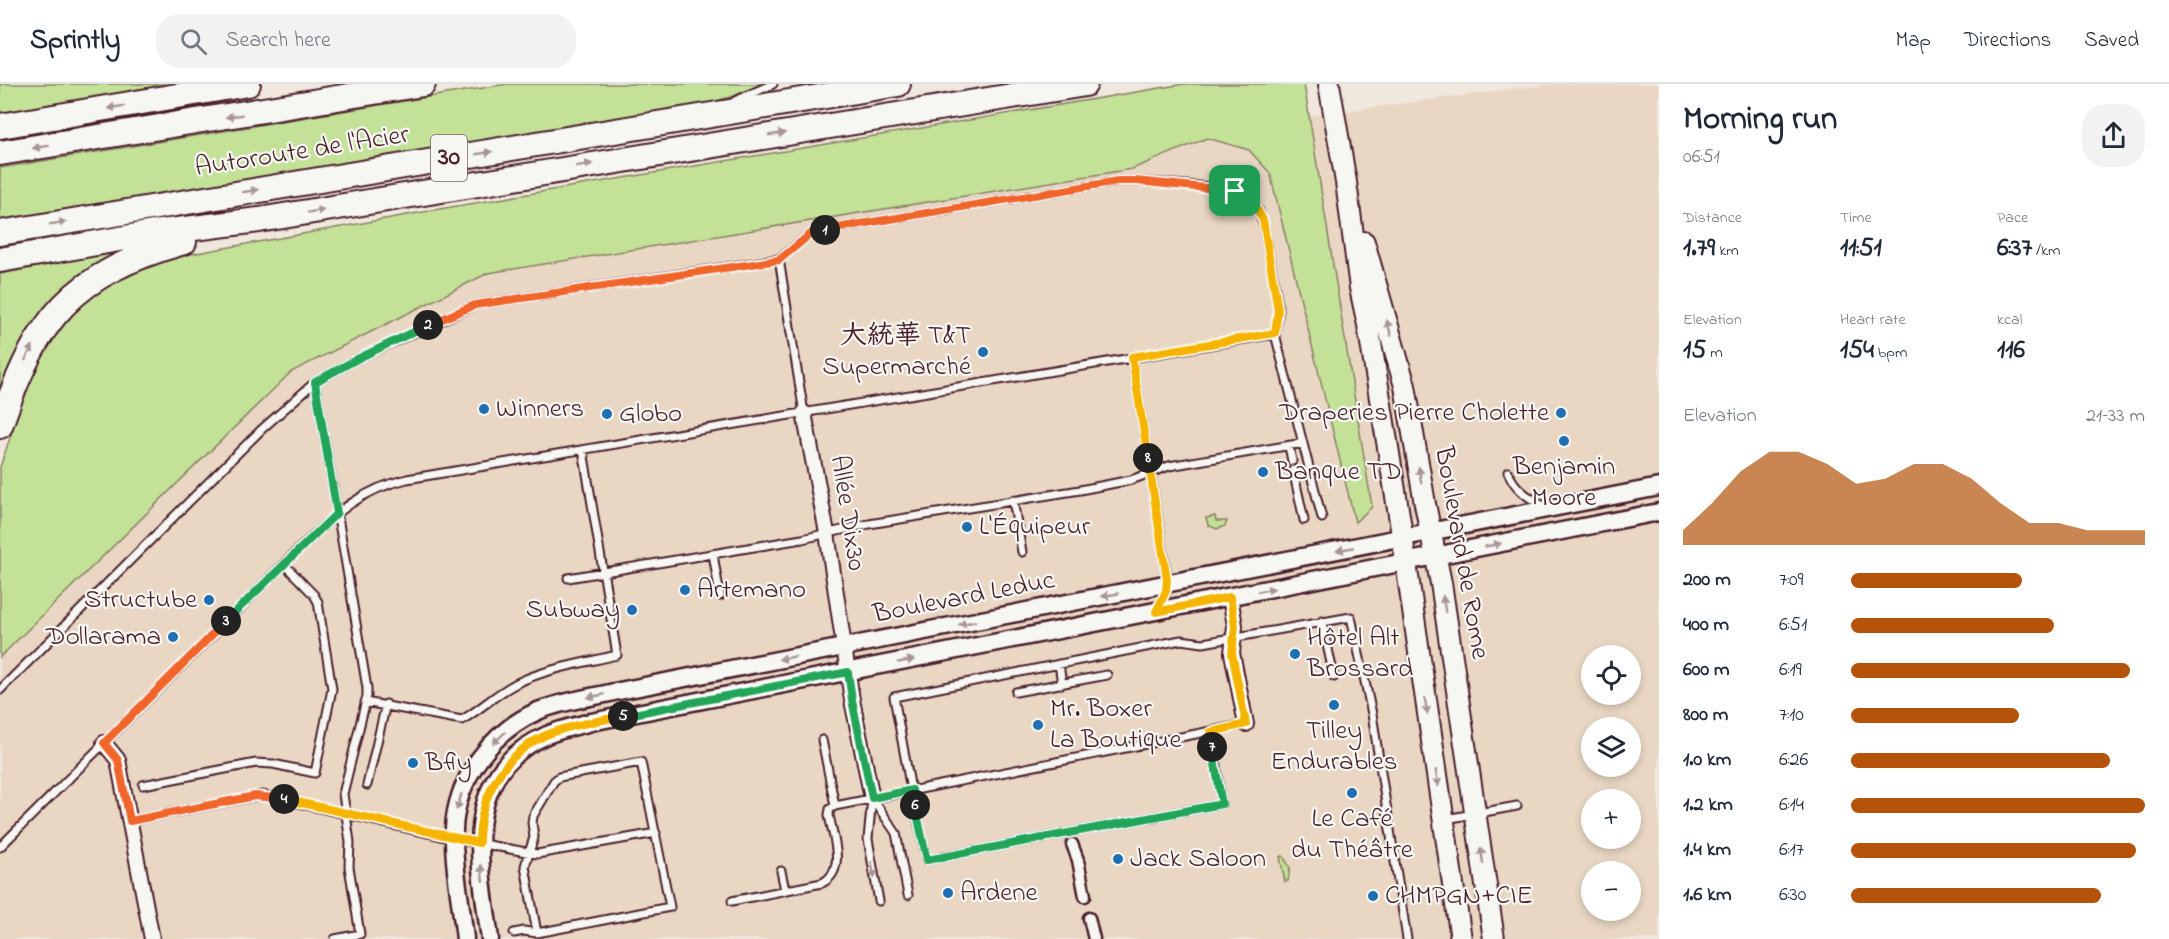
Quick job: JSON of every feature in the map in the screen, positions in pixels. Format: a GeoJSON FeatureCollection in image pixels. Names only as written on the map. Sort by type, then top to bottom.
{"type":"FeatureCollection","features":[{"type":"Feature","properties":{"kind":"highway"},"geometry":{"type":"LineString","coordinates":[[0,126],[249,84]]}},
{"type":"Feature","properties":{"kind":"highway","name":"Autoroute de l'Acier"},"geometry":{"type":"LineString","coordinates":[[0,153],[423,84]]}},
{"type":"Feature","properties":{"kind":"highway","name":"Autoroute de l'Acier"},"geometry":{"type":"LineString","coordinates":[[0,232],[898,84]]}},
{"type":"Feature","properties":{"kind":"highway"},"geometry":{"type":"LineString","coordinates":[[0,260],[147,234],[259,220],[1084,84]]}},
{"type":"Feature","properties":{"kind":"highway"},"geometry":{"type":"LineString","coordinates":[[0,426],[19,375],[36,340],[54,316],[83,288],[104,272],[138,256],[259,220]]}},
{"type":"Feature","properties":{"kind":"main road","name":"Boulevard de Rome"},"geometry":{"type":"LineString","coordinates":[[1329,84],[1346,182],[1360,288],[1368,324],[1406,562],[1461,939]]}},
{"type":"Feature","properties":{"kind":"main road","name":"Boulevard de Rome"},"geometry":{"type":"LineString","coordinates":[[1346,182],[1405,386],[1436,557],[1494,939]]}},
{"type":"Feature","properties":{"kind":"street","name":"Allée Dix30"},"geometry":{"type":"LineString","coordinates":[[804,413],[827,533],[852,700],[872,798]]}},
{"type":"Feature","properties":{"kind":"street","name":"Boulevard Leduc"},"geometry":{"type":"LineString","coordinates":[[465,939],[454,838],[458,804],[474,768],[487,750],[503,734],[530,715],[572,701],[1659,487]]}},
{"type":"Feature","properties":{"kind":"street","name":"Boulevard Leduc"},"geometry":{"type":"LineString","coordinates":[[490,939],[479,843],[480,818],[491,787],[504,767],[527,746],[544,736],[591,722],[1659,512]]}},
{"type":"Feature","properties":{"kind":"street"},"geometry":{"type":"LineString","coordinates":[[1230,597],[1234,620],[1232,653],[1246,724]]}},
{"type":"Feature","properties":{"kind":"street"},"geometry":{"type":"LineString","coordinates":[[104,743],[118,760],[153,939]]}},
{"type":"Feature","properties":{"kind":"street"},"geometry":{"type":"LineString","coordinates":[[1072,844],[1078,860],[1085,896]]}},
{"type":"Feature","properties":{"kind":"street"},"geometry":{"type":"LineString","coordinates":[[1089,918],[1094,939]]}},
{"type":"Feature","properties":{"kind":"lane"},"geometry":{"type":"LineString","coordinates":[[700,117],[773,84]]}},
{"type":"Feature","properties":{"kind":"lane"},"geometry":{"type":"LineString","coordinates":[[0,690],[262,429],[315,382],[359,358],[475,305],[779,260],[813,232],[1118,181],[1223,188],[1243,194],[1259,211],[1263,220],[1278,310],[1275,333],[1322,518]]}},
{"type":"Feature","properties":{"kind":"lane"},"geometry":{"type":"LineString","coordinates":[[779,260],[804,413]]}},
{"type":"Feature","properties":{"kind":"lane"},"geometry":{"type":"LineString","coordinates":[[0,848],[284,564],[337,513],[365,494],[399,481],[1275,333]]}},
{"type":"Feature","properties":{"kind":"lane"},"geometry":{"type":"LineString","coordinates":[[1132,357],[1167,584],[1156,612]]}},
{"type":"Feature","properties":{"kind":"lane"},"geometry":{"type":"LineString","coordinates":[[315,382],[367,688],[343,794],[350,842],[350,867],[360,934],[335,939]]}},
{"type":"Feature","properties":{"kind":"lane"},"geometry":{"type":"LineString","coordinates":[[568,578],[1131,480],[1169,466],[1303,443]]}},
{"type":"Feature","properties":{"kind":"lane"},"geometry":{"type":"LineString","coordinates":[[1289,446],[1292,461]]}},
{"type":"Feature","properties":{"kind":"lane"},"geometry":{"type":"LineString","coordinates":[[365,702],[386,704],[462,720],[485,702],[516,683],[549,671],[617,655],[583,450]]}},
{"type":"Feature","properties":{"kind":"lane"},"geometry":{"type":"LineString","coordinates":[[1293,470],[1304,520]]}},
{"type":"Feature","properties":{"kind":"lane"},"geometry":{"type":"LineString","coordinates":[[1508,472],[1511,480],[1522,493],[1548,509]]}},
{"type":"Feature","properties":{"kind":"lane"},"geometry":{"type":"LineString","coordinates":[[1013,500],[1022,552]]}},
{"type":"Feature","properties":{"kind":"lane"},"geometry":{"type":"LineString","coordinates":[[713,554],[720,596]]}},
{"type":"Feature","properties":{"kind":"lane"},"geometry":{"type":"LineString","coordinates":[[142,785],[256,762],[315,773],[332,688],[318,602],[284,564]]}},
{"type":"Feature","properties":{"kind":"lane"},"geometry":{"type":"LineString","coordinates":[[1211,732],[1222,804],[927,860],[894,697],[1182,640],[1199,643],[1351,617],[1372,714],[1407,939]]}},
{"type":"Feature","properties":{"kind":"lane"},"geometry":{"type":"LineString","coordinates":[[1322,621],[1334,677]]}},
{"type":"Feature","properties":{"kind":"lane"},"geometry":{"type":"LineString","coordinates":[[1059,664],[1062,684]]}},
{"type":"Feature","properties":{"kind":"lane"},"geometry":{"type":"LineString","coordinates":[[1016,692],[1107,675]]}},
{"type":"Feature","properties":{"kind":"lane"},"geometry":{"type":"LineString","coordinates":[[367,785],[386,704]]}},
{"type":"Feature","properties":{"kind":"lane"},"geometry":{"type":"LineString","coordinates":[[732,901],[828,880],[834,873],[837,859],[829,815],[830,809],[835,806],[1246,724]]}},
{"type":"Feature","properties":{"kind":"lane"},"geometry":{"type":"LineString","coordinates":[[822,740],[835,806]]}},
{"type":"Feature","properties":{"kind":"lane"},"geometry":{"type":"LineString","coordinates":[[514,933],[524,931],[537,933],[670,907],[641,762],[556,779],[533,816],[534,837],[525,866],[537,933]]}},
{"type":"Feature","properties":{"kind":"lane"},"geometry":{"type":"LineString","coordinates":[[130,821],[263,795],[529,854],[546,854],[656,833]]}},
{"type":"Feature","properties":{"kind":"lane"},"geometry":{"type":"LineString","coordinates":[[872,798],[896,833],[908,895]]}},
{"type":"Feature","properties":{"kind":"lane"},"geometry":{"type":"LineString","coordinates":[[872,798],[868,838],[879,901]]}},
{"type":"Feature","properties":{"kind":"lane"},"geometry":{"type":"LineString","coordinates":[[1443,819],[1517,806]]}},
{"type":"Feature","properties":{"kind":"lane"},"geometry":{"type":"LineString","coordinates":[[781,871],[785,890]]}},
{"type":"Feature","properties":{"kind":"shaded area"},"geometry":{"type":"Polygon","coordinates":[[[1551,84],[1659,84],[1659,939],[0,939],[0,563],[247,256],[1551,84]]]}},
{"type":"Feature","properties":{"kind":"green space"},"geometry":{"type":"Polygon","coordinates":[[[0,84],[184,84],[0,114],[0,84]]]}},
{"type":"Feature","properties":{"kind":"green space"},"geometry":{"type":"Polygon","coordinates":[[[507,84],[761,84],[734,96],[684,110],[0,222],[0,168],[507,84]]]}},
{"type":"Feature","properties":{"kind":"green space"},"geometry":{"type":"Polygon","coordinates":[[[1184,84],[1304,84],[1372,507],[1355,522],[1270,173],[1249,150],[1207,138],[1132,169],[488,273],[291,372],[0,657],[0,467],[31,376],[55,332],[85,302],[118,279],[175,257],[451,207],[1184,84]]]}},
{"type":"Feature","properties":{"kind":"green space"},"geometry":{"type":"Polygon","coordinates":[[[129,249],[98,269],[0,398],[0,274],[129,249]]]}},
{"type":"Feature","properties":{"kind":"green space"},"geometry":{"type":"Polygon","coordinates":[[[1215,516],[1216,521],[1227,521],[1225,526],[1217,529],[1208,525],[1206,518],[1215,516]]]}},
{"type":"Feature","properties":{"kind":"green space"},"geometry":{"type":"Polygon","coordinates":[[[1283,856],[1290,868],[1288,881],[1285,882],[1280,857],[1283,856]]]}},
{"type":"Feature","properties":{"kind":"place","name":"大統華 T&T Supermarché"},"geometry":{"type":"Point","coordinates":[983,352]}},
{"type":"Feature","properties":{"kind":"place","name":"Winners"},"geometry":{"type":"Point","coordinates":[484,409]}},
{"type":"Feature","properties":{"kind":"place","name":"Draperies Pierre Cholette"},"geometry":{"type":"Point","coordinates":[1561,413]}},
{"type":"Feature","properties":{"kind":"place","name":"Globo"},"geometry":{"type":"Point","coordinates":[607,414]}},
{"type":"Feature","properties":{"kind":"place","name":"Benjamin Moore"},"geometry":{"type":"Point","coordinates":[1564,441]}},
{"type":"Feature","properties":{"kind":"place","name":"Banque TD"},"geometry":{"type":"Point","coordinates":[1263,472]}},
{"type":"Feature","properties":{"kind":"place","name":"L'Équipeur"},"geometry":{"type":"Point","coordinates":[967,527]}},
{"type":"Feature","properties":{"kind":"place","name":"Artemano"},"geometry":{"type":"Point","coordinates":[685,590]}},
{"type":"Feature","properties":{"kind":"place","name":"Structube"},"geometry":{"type":"Point","coordinates":[209,600]}},
{"type":"Feature","properties":{"kind":"place","name":"Subway"},"geometry":{"type":"Point","coordinates":[632,610]}},
{"type":"Feature","properties":{"kind":"place","name":"Dollarama"},"geometry":{"type":"Point","coordinates":[173,637]}},
{"type":"Feature","properties":{"kind":"place","name":"Hôtel Alt Brossard"},"geometry":{"type":"Point","coordinates":[1295,654]}},
{"type":"Feature","properties":{"kind":"place","name":"Tilley Endurables"},"geometry":{"type":"Point","coordinates":[1334,705]}},
{"type":"Feature","properties":{"kind":"place","name":"Mr. Boxer La Boutique"},"geometry":{"type":"Point","coordinates":[1038,725]}},
{"type":"Feature","properties":{"kind":"place","name":"Bfly"},"geometry":{"type":"Point","coordinates":[413,763]}},
{"type":"Feature","properties":{"kind":"place","name":"Le Café du Théâtre"},"geometry":{"type":"Point","coordinates":[1352,793]}},
{"type":"Feature","properties":{"kind":"place","name":"Jack Saloon"},"geometry":{"type":"Point","coordinates":[1118,859]}},
{"type":"Feature","properties":{"kind":"place","name":"Ardene"},"geometry":{"type":"Point","coordinates":[948,893]}},
{"type":"Feature","properties":{"kind":"place","name":"CHMPGN+CIE"},"geometry":{"type":"Point","coordinates":[1373,896]}},
{"type":"Feature","properties":{"kind":"route"},"geometry":{"type":"LineString","coordinates":[[1118,181],[1223,188],[1235,191],[1243,194],[1254,204],[1263,220],[1278,310],[1275,333],[1132,357],[1167,576],[1167,588],[1156,612],[1230,597],[1235,626],[1232,653],[1246,724],[1211,732],[1222,804],[927,860],[912,790],[872,798],[848,672],[591,722],[544,736],[513,758],[491,787],[480,818],[479,843],[263,795],[130,821],[118,760],[104,743],[337,513],[315,382],[359,358],[475,305],[779,260],[813,232],[1118,181]]}}]}
